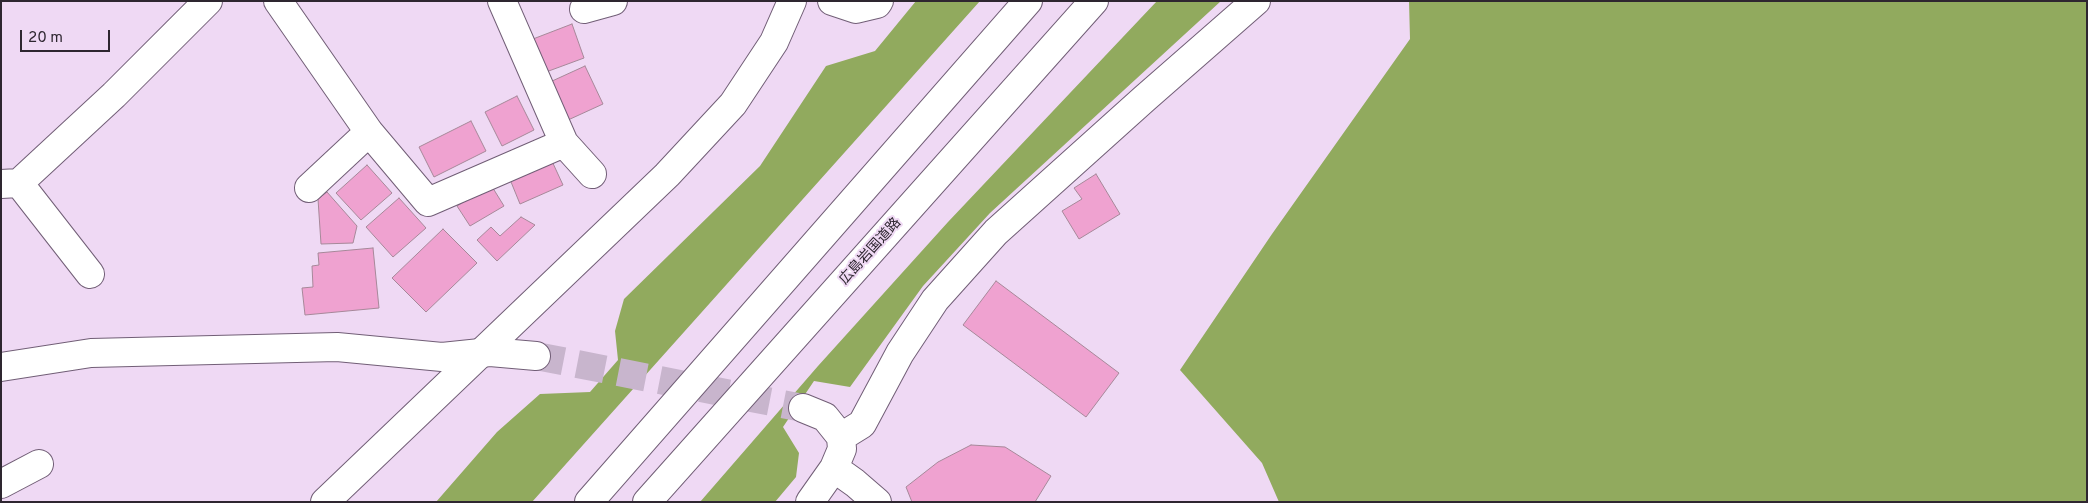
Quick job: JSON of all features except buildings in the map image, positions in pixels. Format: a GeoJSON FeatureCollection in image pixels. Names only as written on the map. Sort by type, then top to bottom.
{"type":"FeatureCollection","features":[{"type":"Feature","properties":{"kind":"main road"},"geometry":{"type":"LineString","coordinates":[[90,274],[10,184],[114,95],[208,1]]}},
{"type":"Feature","properties":{"kind":"main road"},"geometry":{"type":"LineString","coordinates":[[278,1],[369,132],[428,202],[564,143]]}},
{"type":"Feature","properties":{"kind":"main road"},"geometry":{"type":"LineString","coordinates":[[502,1],[564,143],[592,174]]}},
{"type":"Feature","properties":{"kind":"main road"},"geometry":{"type":"LineString","coordinates":[[584,9],[612,1]]}},
{"type":"Feature","properties":{"kind":"main road"},"geometry":{"type":"LineString","coordinates":[[325,502],[667,175],[733,104],[774,42],[792,1]]}},
{"type":"Feature","properties":{"kind":"main road"},"geometry":{"type":"LineString","coordinates":[[832,1],[856,8],[877,4],[879,1]]}},
{"type":"Feature","properties":{"kind":"main road"},"geometry":{"type":"LineString","coordinates":[[589,502],[1028,1]]}},
{"type":"Feature","properties":{"kind":"main road","name":"広島岩国道路"},"geometry":{"type":"LineString","coordinates":[[647,502],[1094,1]]}},
{"type":"Feature","properties":{"kind":"main road"},"geometry":{"type":"LineString","coordinates":[[841,437],[862,424],[900,354],[934,300],[996,232],[1256,1]]}},
{"type":"Feature","properties":{"kind":"main road"},"geometry":{"type":"LineString","coordinates":[[309,188],[369,132]]}},
{"type":"Feature","properties":{"kind":"main road"},"geometry":{"type":"LineString","coordinates":[[1,368],[91,353],[337,347],[442,356],[481,352],[536,356]]}},
{"type":"Feature","properties":{"kind":"main road"},"geometry":{"type":"LineString","coordinates":[[803,408],[825,417],[841,437],[842,450],[834,468],[810,502]]}},
{"type":"Feature","properties":{"kind":"main road"},"geometry":{"type":"LineString","coordinates":[[1,484],[39,464]]}},
{"type":"Feature","properties":{"kind":"main road"},"geometry":{"type":"LineString","coordinates":[[834,468],[855,482],[877,502]]}},
{"type":"Feature","properties":{"kind":"green space"},"geometry":{"type":"Polygon","coordinates":[[[916,1],[980,1],[532,502],[436,502],[497,432],[540,394],[590,392],[618,360],[615,331],[624,299],[760,166],[826,66],[875,51],[916,1]]]}},
{"type":"Feature","properties":{"kind":"green space"},"geometry":{"type":"Polygon","coordinates":[[[1157,1],[1221,1],[990,213],[923,286],[850,387],[814,381],[783,427],[799,453],[796,477],[775,502],[700,502],[818,366],[948,222],[1157,1]]]}},
{"type":"Feature","properties":{"kind":"green space"},"geometry":{"type":"Polygon","coordinates":[[[1409,1],[2087,1],[2087,502],[1279,502],[1262,463],[1180,370],[1272,234],[1410,39],[1409,1]]]}},
{"type":"Feature","properties":{"kind":"tunnel"},"geometry":{"type":"LineString","coordinates":[[536,356],[803,408]]}}]}
